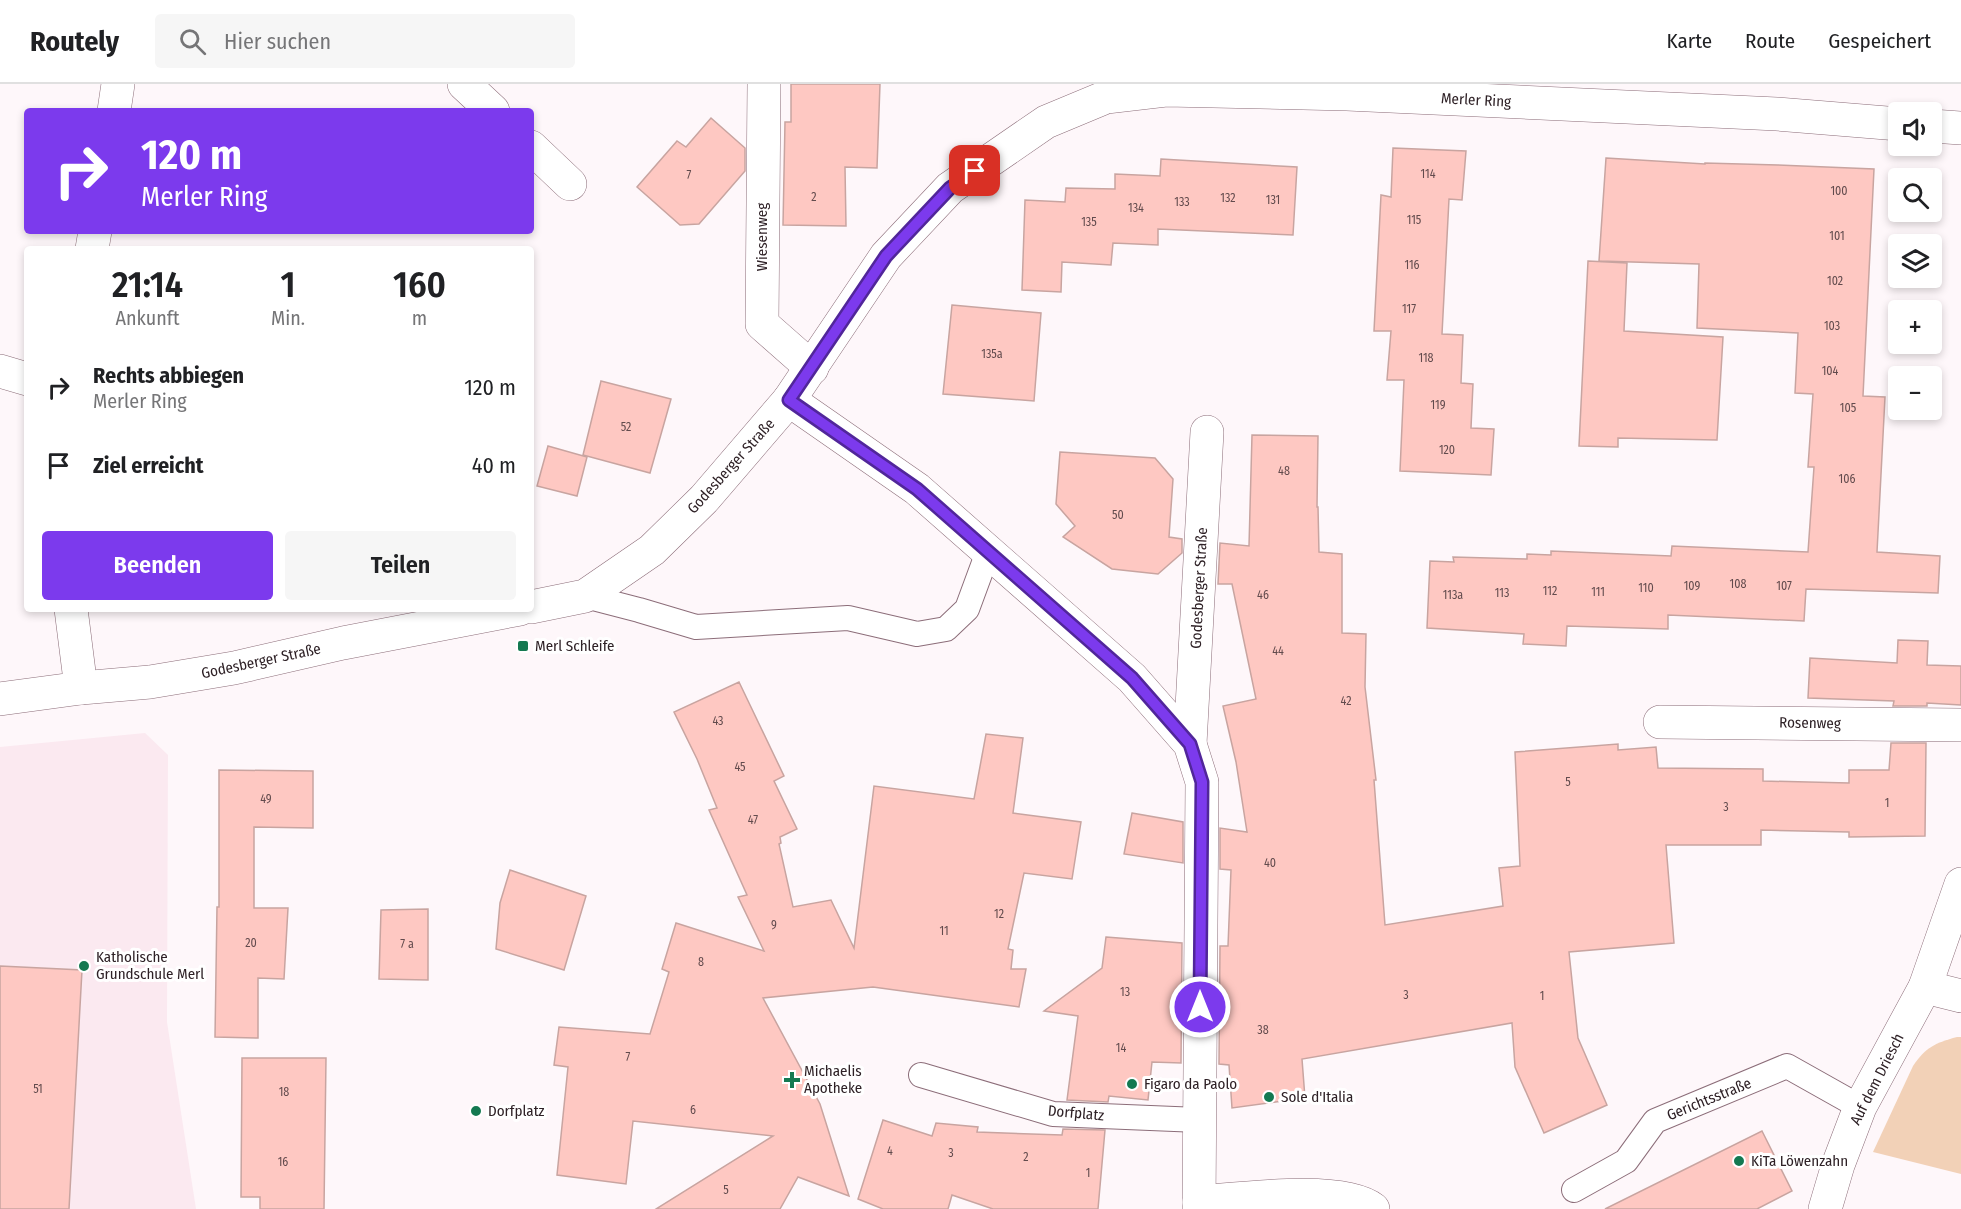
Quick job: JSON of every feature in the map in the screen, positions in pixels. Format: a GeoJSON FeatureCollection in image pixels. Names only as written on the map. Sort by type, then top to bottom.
{"type":"FeatureCollection","features":[{"type":"Feature","properties":{"kind":"street"},"geometry":{"type":"LineString","coordinates":[[114,108],[118,84]]}},
{"type":"Feature","properties":{"kind":"street"},"geometry":{"type":"LineString","coordinates":[[464,84],[490,108]]}},
{"type":"Feature","properties":{"kind":"street","name":"Wiesenweg"},"geometry":{"type":"LineString","coordinates":[[764,84],[762,324],[812,368]]}},
{"type":"Feature","properties":{"kind":"street","name":"Merler Ring"},"geometry":{"type":"LineString","coordinates":[[789,400],[886,256],[950,188],[1046,122],[1106,97],[1166,90],[1347,94],[1777,114],[1888,123]]}},
{"type":"Feature","properties":{"kind":"street"},"geometry":{"type":"LineString","coordinates":[[1942,127],[1961,128]]}},
{"type":"Feature","properties":{"kind":"street"},"geometry":{"type":"LineString","coordinates":[[534,150],[570,184]]}},
{"type":"Feature","properties":{"kind":"street"},"geometry":{"type":"LineString","coordinates":[[0,371],[24,378]]}},
{"type":"Feature","properties":{"kind":"street","name":"Godesberger Straße"},"geometry":{"type":"LineString","coordinates":[[534,606],[585,596],[652,550],[704,499],[789,400],[917,489],[1132,678],[1190,744]]}},
{"type":"Feature","properties":{"kind":"street","name":"Godesberger Straße"},"geometry":{"type":"LineString","coordinates":[[1199,1205],[1202,782],[1190,744],[1207,432]]}},
{"type":"Feature","properties":{"kind":"street"},"geometry":{"type":"LineString","coordinates":[[71,612],[81,688]]}},
{"type":"Feature","properties":{"kind":"street","name":"Godesberger Straße"},"geometry":{"type":"LineString","coordinates":[[0,699],[81,688],[150,682],[234,668],[343,643],[504,612]]}},
{"type":"Feature","properties":{"kind":"street","name":"Rosenweg"},"geometry":{"type":"LineString","coordinates":[[1660,722],[1961,725]]}},
{"type":"Feature","properties":{"kind":"street"},"geometry":{"type":"LineString","coordinates":[[1961,884],[1924,987],[1961,996]]}},
{"type":"Feature","properties":{"kind":"street","name":"Auf dem Driesch"},"geometry":{"type":"LineString","coordinates":[[1826,1209],[1838,1165],[1860,1107],[1924,987]]}},
{"type":"Feature","properties":{"kind":"street"},"geometry":{"type":"LineString","coordinates":[[1199,1205],[1276,1196],[1323,1196],[1365,1202],[1373,1209]]}},
{"type":"Feature","properties":{"kind":"lane","name":"Godesberger Straße"},"geometry":{"type":"LineString","coordinates":[[585,596],[696,627],[848,618],[917,634],[946,629],[967,609],[988,552]]}},
{"type":"Feature","properties":{"kind":"lane","name":"Gerichtsstraße"},"geometry":{"type":"LineString","coordinates":[[1574,1190],[1626,1161],[1655,1121],[1787,1066],[1860,1107]]}},
{"type":"Feature","properties":{"kind":"lane","name":"Dorfplatz"},"geometry":{"type":"LineString","coordinates":[[921,1075],[1053,1114],[1199,1120]]}},
{"type":"Feature","properties":{"kind":"shaded area","name":"Katholische Grundschule Merl"},"geometry":{"type":"Polygon","coordinates":[[[145,733],[168,755],[167,1022],[196,1209],[0,1209],[0,747],[145,733]]]}},
{"type":"Feature","properties":{"kind":"shaded area"},"geometry":{"type":"Polygon","coordinates":[[[1961,1037],[1961,1174],[1873,1152],[1913,1066],[1922,1054],[1932,1047],[1961,1037]]]}},
{"type":"Feature","properties":{"kind":"building"},"geometry":{"type":"Polygon","coordinates":[[[791,84],[880,84],[877,168],[845,167],[846,226],[783,225],[785,122],[791,122],[791,84]]]}},
{"type":"Feature","properties":{"kind":"building"},"geometry":{"type":"Polygon","coordinates":[[[711,118],[745,148],[745,171],[699,224],[680,225],[637,187],[677,141],[686,147],[711,118]]]}},
{"type":"Feature","properties":{"kind":"building"},"geometry":{"type":"Polygon","coordinates":[[[1393,148],[1466,151],[1462,200],[1449,199],[1442,334],[1463,335],[1461,383],[1473,384],[1471,428],[1494,429],[1491,475],[1400,471],[1404,380],[1387,380],[1391,331],[1374,331],[1381,195],[1391,197],[1393,148]]]}},
{"type":"Feature","properties":{"kind":"building"},"geometry":{"type":"Polygon","coordinates":[[[1606,158],[1705,164],[1874,169],[1863,396],[1885,397],[1877,552],[1940,556],[1938,593],[1806,589],[1804,621],[1668,615],[1668,629],[1567,626],[1566,646],[1523,644],[1524,634],[1427,628],[1430,561],[1454,562],[1453,557],[1527,559],[1527,554],[1551,555],[1551,551],[1671,556],[1672,546],[1808,552],[1814,467],[1808,467],[1813,394],[1795,393],[1798,333],[1697,328],[1699,264],[1599,261],[1606,158]]]}},
{"type":"Feature","properties":{"kind":"building"},"geometry":{"type":"Polygon","coordinates":[[[1161,159],[1297,167],[1293,235],[1158,229],[1158,245],[1113,243],[1111,265],[1062,262],[1061,292],[1022,290],[1025,200],[1065,202],[1066,188],[1115,189],[1115,174],[1160,176],[1161,159]]]}},
{"type":"Feature","properties":{"kind":"building"},"geometry":{"type":"Polygon","coordinates":[[[1588,261],[1627,263],[1624,331],[1723,337],[1717,440],[1618,438],[1618,447],[1579,446],[1588,261]]]}},
{"type":"Feature","properties":{"kind":"building"},"geometry":{"type":"Polygon","coordinates":[[[952,305],[1041,313],[1034,401],[943,394],[952,305]]]}},
{"type":"Feature","properties":{"kind":"building"},"geometry":{"type":"Polygon","coordinates":[[[601,381],[671,399],[650,473],[583,455],[601,381]]]}},
{"type":"Feature","properties":{"kind":"building"},"geometry":{"type":"Polygon","coordinates":[[[1252,435],[1318,436],[1319,552],[1342,554],[1342,633],[1366,634],[1365,687],[1376,780],[1374,780],[1385,925],[1503,906],[1499,868],[1520,866],[1515,752],[1618,744],[1618,750],[1656,747],[1658,768],[1763,769],[1763,781],[1849,783],[1849,770],[1889,770],[1891,743],[1926,743],[1925,836],[1849,837],[1849,832],[1761,830],[1761,845],[1666,845],[1674,943],[1569,952],[1578,1038],[1607,1105],[1544,1133],[1515,1067],[1512,1023],[1302,1059],[1305,1098],[1232,1108],[1229,1065],[1219,1064],[1220,946],[1228,946],[1231,870],[1220,869],[1220,828],[1247,832],[1236,762],[1223,706],[1256,699],[1232,584],[1218,584],[1220,543],[1249,546],[1252,435]]]}},
{"type":"Feature","properties":{"kind":"building"},"geometry":{"type":"Polygon","coordinates":[[[548,446],[587,457],[577,496],[537,486],[548,446]]]}},
{"type":"Feature","properties":{"kind":"building"},"geometry":{"type":"Polygon","coordinates":[[[1060,452],[1155,458],[1173,479],[1169,537],[1182,539],[1182,553],[1158,574],[1112,569],[1063,537],[1075,526],[1056,504],[1060,452]]]}},
{"type":"Feature","properties":{"kind":"building"},"geometry":{"type":"Polygon","coordinates":[[[1898,640],[1928,641],[1927,665],[1961,666],[1961,705],[1927,703],[1927,706],[1893,706],[1894,701],[1808,698],[1810,658],[1897,663],[1898,640]]]}},
{"type":"Feature","properties":{"kind":"building"},"geometry":{"type":"Polygon","coordinates":[[[739,682],[784,776],[774,781],[797,829],[780,837],[781,843],[779,844],[793,907],[831,900],[854,948],[874,786],[974,799],[986,734],[1023,738],[1013,813],[1081,822],[1072,879],[1024,873],[1008,949],[1013,950],[1011,969],[1026,969],[1019,1007],[873,987],[763,998],[820,1104],[849,1196],[798,1177],[780,1209],[656,1209],[773,1136],[633,1121],[626,1184],[557,1175],[568,1067],[554,1065],[559,1027],[650,1034],[669,972],[662,969],[676,923],[764,951],[738,897],[747,895],[709,810],[717,808],[674,712],[739,682]]]}},
{"type":"Feature","properties":{"kind":"building"},"geometry":{"type":"Polygon","coordinates":[[[219,770],[313,771],[313,828],[254,827],[254,908],[288,908],[284,979],[258,978],[258,1038],[215,1037],[217,907],[219,907],[219,770]]]}},
{"type":"Feature","properties":{"kind":"building"},"geometry":{"type":"Polygon","coordinates":[[[1132,813],[1183,822],[1183,863],[1124,854],[1132,813]]]}},
{"type":"Feature","properties":{"kind":"building"},"geometry":{"type":"Polygon","coordinates":[[[510,870],[586,896],[564,970],[496,949],[500,903],[510,870]]]}},
{"type":"Feature","properties":{"kind":"building"},"geometry":{"type":"Polygon","coordinates":[[[428,909],[428,980],[379,979],[381,910],[428,909]]]}},
{"type":"Feature","properties":{"kind":"building"},"geometry":{"type":"Polygon","coordinates":[[[1106,937],[1182,943],[1181,1063],[1152,1062],[1148,1100],[1109,1096],[1108,1102],[1067,1100],[1078,1016],[1044,1011],[1102,968],[1106,937]]]}},
{"type":"Feature","properties":{"kind":"building"},"geometry":{"type":"Polygon","coordinates":[[[0,966],[82,970],[69,1209],[0,1209],[0,966]]]}},
{"type":"Feature","properties":{"kind":"building"},"geometry":{"type":"Polygon","coordinates":[[[242,1058],[326,1058],[324,1209],[260,1209],[260,1197],[241,1197],[242,1058]]]}},
{"type":"Feature","properties":{"kind":"building"},"geometry":{"type":"Polygon","coordinates":[[[883,1120],[932,1136],[936,1123],[978,1127],[977,1132],[1062,1135],[1063,1129],[1105,1130],[1098,1209],[993,1209],[952,1195],[948,1209],[883,1209],[858,1199],[883,1120]]]}},
{"type":"Feature","properties":{"kind":"building","name":"KiTa Löwenzahn"},"geometry":{"type":"Polygon","coordinates":[[[1762,1131],[1792,1191],[1757,1209],[1605,1209],[1762,1131]]]}},
{"type":"Feature","properties":{"kind":"place","name":"Merl Schleife"},"geometry":{"type":"Point","coordinates":[523,646]}},
{"type":"Feature","properties":{"kind":"place","name":"Katholische Grundschule Merl"},"geometry":{"type":"Point","coordinates":[84,966]}},
{"type":"Feature","properties":{"kind":"place","name":"Michaelis Apotheke"},"geometry":{"type":"Point","coordinates":[792,1080]}},
{"type":"Feature","properties":{"kind":"place","name":"Figaro da Paolo"},"geometry":{"type":"Point","coordinates":[1132,1084]}},
{"type":"Feature","properties":{"kind":"place","name":"Sole d'Italia"},"geometry":{"type":"Point","coordinates":[1269,1097]}},
{"type":"Feature","properties":{"kind":"place","name":"Dorfplatz"},"geometry":{"type":"Point","coordinates":[476,1111]}},
{"type":"Feature","properties":{"kind":"place","name":"KiTa Löwenzahn"},"geometry":{"type":"Point","coordinates":[1739,1161]}},
{"type":"Feature","properties":{"kind":"route"},"geometry":{"type":"LineString","coordinates":[[975,171],[950,188],[886,256],[789,400],[917,489],[1132,678],[1190,744],[1202,782],[1200,1007]]}}]}
